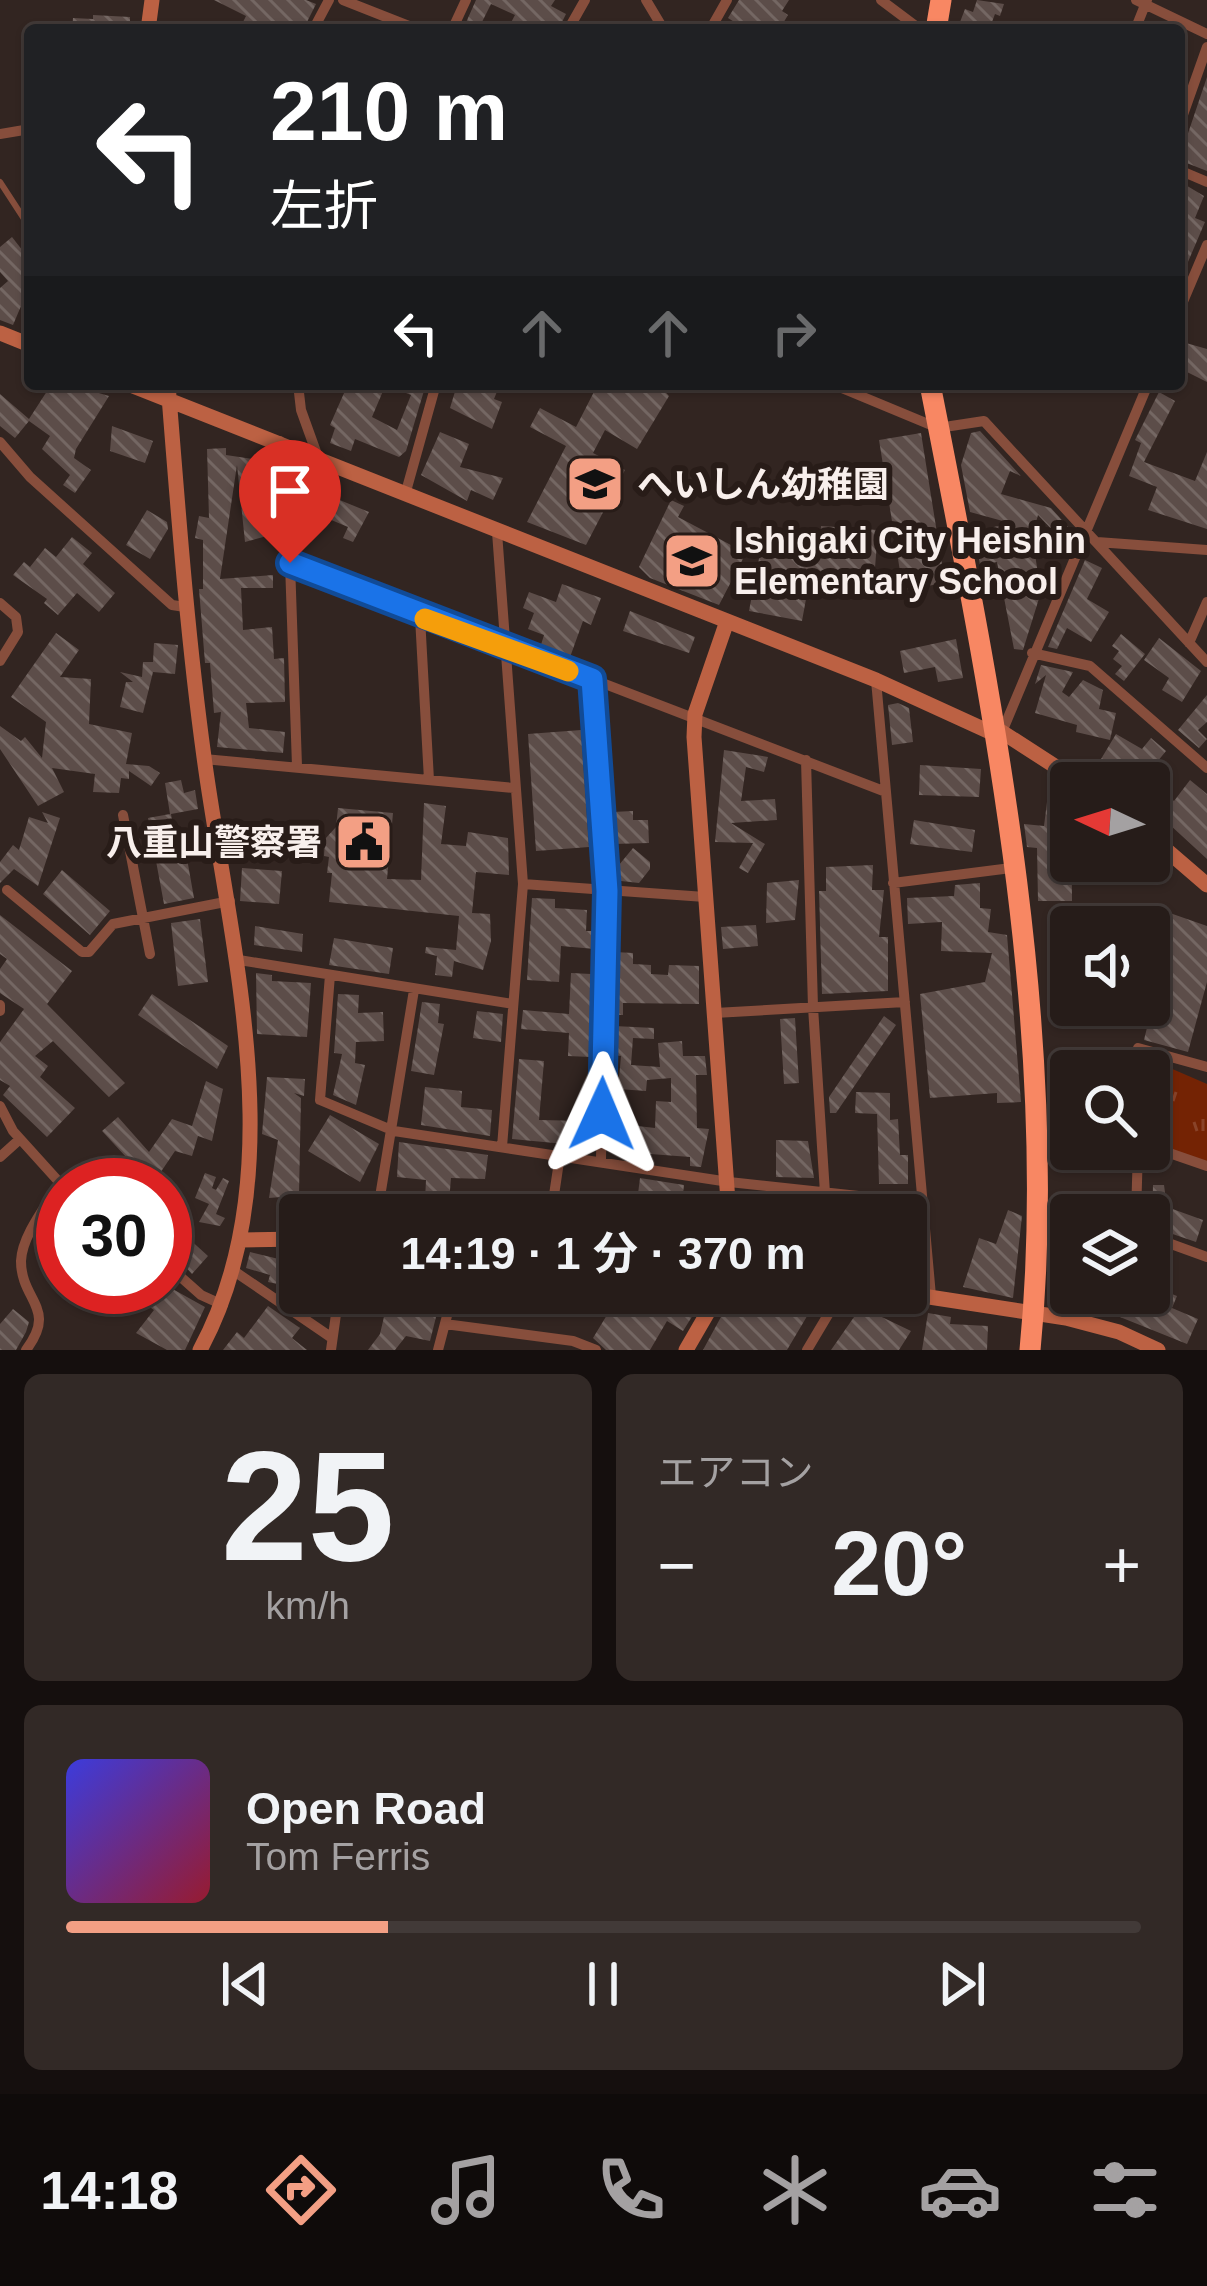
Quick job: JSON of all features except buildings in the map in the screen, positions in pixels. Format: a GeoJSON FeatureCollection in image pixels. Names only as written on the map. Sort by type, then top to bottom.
{"type":"FeatureCollection","features":[{"type":"Feature","properties":{"kind":"highway"},"geometry":{"type":"LineString","coordinates":[[931,390],[997,733],[1030,1000],[1040,1213],[1030,1350]]}},
{"type":"Feature","properties":{"kind":"street"},"geometry":{"type":"LineString","coordinates":[[343,0],[403,24]]}},
{"type":"Feature","properties":{"kind":"street"},"geometry":{"type":"LineString","coordinates":[[646,0],[661,24]]}},
{"type":"Feature","properties":{"kind":"street"},"geometry":{"type":"LineString","coordinates":[[655,12],[661,0]]}},
{"type":"Feature","properties":{"kind":"street"},"geometry":{"type":"LineString","coordinates":[[881,0],[913,24]]}},
{"type":"Feature","properties":{"kind":"street"},"geometry":{"type":"LineString","coordinates":[[1143,2],[1207,34]]}},
{"type":"Feature","properties":{"kind":"street"},"geometry":{"type":"LineString","coordinates":[[1185,109],[1207,47]]}},
{"type":"Feature","properties":{"kind":"street"},"geometry":{"type":"LineString","coordinates":[[1185,297],[1207,244]]}},
{"type":"Feature","properties":{"kind":"street"},"geometry":{"type":"LineString","coordinates":[[299,390],[319,460]]}},
{"type":"Feature","properties":{"kind":"street"},"geometry":{"type":"LineString","coordinates":[[405,495],[434,390]]}},
{"type":"Feature","properties":{"kind":"street"},"geometry":{"type":"LineString","coordinates":[[846,390],[938,428],[984,421],[1207,662]]}},
{"type":"Feature","properties":{"kind":"street"},"geometry":{"type":"LineString","coordinates":[[997,733],[1083,550],[1086,531],[1145,390]]}},
{"type":"Feature","properties":{"kind":"street"},"geometry":{"type":"LineString","coordinates":[[200,1350],[223,1305],[241,1240],[246,1112],[239,960],[204,759],[185,607],[168,392],[405,495],[876,680],[997,733],[1050,765]]}},
{"type":"Feature","properties":{"kind":"street"},"geometry":{"type":"LineString","coordinates":[[280,441],[290,563],[297,766]]}},
{"type":"Feature","properties":{"kind":"street"},"geometry":{"type":"LineString","coordinates":[[0,442],[29,477],[154,589],[172,605],[185,607]]}},
{"type":"Feature","properties":{"kind":"street"},"geometry":{"type":"LineString","coordinates":[[497,532],[523,884],[502,1147]]}},
{"type":"Feature","properties":{"kind":"street"},"geometry":{"type":"LineString","coordinates":[[1096,542],[1207,550]]}},
{"type":"Feature","properties":{"kind":"street"},"geometry":{"type":"LineString","coordinates":[[290,563],[505,649],[695,714],[886,792]]}},
{"type":"Feature","properties":{"kind":"street"},"geometry":{"type":"LineString","coordinates":[[1189,643],[1207,602]]}},
{"type":"Feature","properties":{"kind":"street"},"geometry":{"type":"LineString","coordinates":[[0,603],[16,617],[18,632],[0,661]]}},
{"type":"Feature","properties":{"kind":"street"},"geometry":{"type":"LineString","coordinates":[[420,617],[429,780]]}},
{"type":"Feature","properties":{"kind":"street"},"geometry":{"type":"LineString","coordinates":[[726,624],[695,714],[729,1194]]}},
{"type":"Feature","properties":{"kind":"street"},"geometry":{"type":"LineString","coordinates":[[1032,653],[1090,666],[1207,769]]}},
{"type":"Feature","properties":{"kind":"street"},"geometry":{"type":"LineString","coordinates":[[592,679],[607,891],[601,1159]]}},
{"type":"Feature","properties":{"kind":"street"},"geometry":{"type":"LineString","coordinates":[[876,680],[922,1194]]}},
{"type":"Feature","properties":{"kind":"street"},"geometry":{"type":"LineString","coordinates":[[204,759],[514,788]]}},
{"type":"Feature","properties":{"kind":"street"},"geometry":{"type":"LineString","coordinates":[[806,760],[813,1007],[826,1193]]}},
{"type":"Feature","properties":{"kind":"street"},"geometry":{"type":"LineString","coordinates":[[122,814],[150,954]]}},
{"type":"Feature","properties":{"kind":"street"},"geometry":{"type":"LineString","coordinates":[[1170,854],[1207,885]]}},
{"type":"Feature","properties":{"kind":"street"},"geometry":{"type":"LineString","coordinates":[[893,883],[1011,868]]}},
{"type":"Feature","properties":{"kind":"street"},"geometry":{"type":"LineString","coordinates":[[523,884],[705,897]]}},
{"type":"Feature","properties":{"kind":"street"},"geometry":{"type":"LineString","coordinates":[[7,890],[82,952],[88,952],[113,924],[230,902]]}},
{"type":"Feature","properties":{"kind":"street"},"geometry":{"type":"LineString","coordinates":[[239,960],[513,1004]]}},
{"type":"Feature","properties":{"kind":"street"},"geometry":{"type":"LineString","coordinates":[[330,975],[320,1100],[394,1131],[836,1194]]}},
{"type":"Feature","properties":{"kind":"street"},"geometry":{"type":"LineString","coordinates":[[381,1194],[413,991]]}},
{"type":"Feature","properties":{"kind":"street"},"geometry":{"type":"LineString","coordinates":[[715,1012],[905,1002]]}},
{"type":"Feature","properties":{"kind":"street"},"geometry":{"type":"LineString","coordinates":[[1170,1057],[1207,1067]]}},
{"type":"Feature","properties":{"kind":"street"},"geometry":{"type":"LineString","coordinates":[[0,1106],[37,1158]]}},
{"type":"Feature","properties":{"kind":"street"},"geometry":{"type":"LineString","coordinates":[[0,1156],[20,1139]]}},
{"type":"Feature","properties":{"kind":"street"},"geometry":{"type":"LineString","coordinates":[[1170,1154],[1207,1166]]}},
{"type":"Feature","properties":{"kind":"street"},"geometry":{"type":"LineString","coordinates":[[554,1194],[560,1156]]}},
{"type":"Feature","properties":{"kind":"street"},"geometry":{"type":"LineString","coordinates":[[1040,1213],[1050,1214]]}},
{"type":"Feature","properties":{"kind":"street"},"geometry":{"type":"LineString","coordinates":[[36,1222],[21,1262],[36,1306]]}},
{"type":"Feature","properties":{"kind":"street"},"geometry":{"type":"LineString","coordinates":[[241,1240],[279,1239]]}},
{"type":"Feature","properties":{"kind":"street"},"geometry":{"type":"LineString","coordinates":[[1170,1244],[1207,1257]]}},
{"type":"Feature","properties":{"kind":"street"},"geometry":{"type":"LineString","coordinates":[[927,1250],[931,1296]]}},
{"type":"Feature","properties":{"kind":"street"},"geometry":{"type":"LineString","coordinates":[[234,1270],[332,1344],[336,1314]]}},
{"type":"Feature","properties":{"kind":"street"},"geometry":{"type":"LineString","coordinates":[[192,1287],[223,1305]]}},
{"type":"Feature","properties":{"kind":"street"},"geometry":{"type":"LineString","coordinates":[[927,1296],[1106,1328],[1157,1350]]}},
{"type":"Feature","properties":{"kind":"street"},"geometry":{"type":"LineString","coordinates":[[26,1350],[40,1331],[39,1314]]}},
{"type":"Feature","properties":{"kind":"street"},"geometry":{"type":"LineString","coordinates":[[438,1350],[448,1314]]}},
{"type":"Feature","properties":{"kind":"street"},"geometry":{"type":"LineString","coordinates":[[686,1350],[707,1314]]}},
{"type":"Feature","properties":{"kind":"street"},"geometry":{"type":"LineString","coordinates":[[811,1349],[830,1314]]}},
{"type":"Feature","properties":{"kind":"street"},"geometry":{"type":"LineString","coordinates":[[445,1324],[573,1341],[596,1350]]}},
{"type":"Feature","properties":{"kind":"lane"},"geometry":{"type":"LineString","coordinates":[[0,182],[24,218]]}},
{"type":"Feature","properties":{"kind":"green space"},"geometry":{"type":"Polygon","coordinates":[[[1170,1068],[1207,1084],[1207,1162],[1170,1149],[1170,1068]]]}},
{"type":"Feature","properties":{"kind":"slow traffic"},"geometry":{"type":"LineString","coordinates":[[425,619],[568,671]]}},
{"type":"Feature","properties":{"kind":"place","name":"へいしん幼稚園"},"geometry":{"type":"Point","coordinates":[595,484]}},
{"type":"Feature","properties":{"kind":"place","name":"Ishigaki City Heishin Elementary School"},"geometry":{"type":"Point","coordinates":[692,561]}},
{"type":"Feature","properties":{"kind":"place","name":"八重山警察署"},"geometry":{"type":"Point","coordinates":[364,842]}},
{"type":"Feature","properties":{"kind":"route"},"geometry":{"type":"LineString","coordinates":[[290,563],[420,617],[592,679],[607,891],[602,1114]]}}]}
